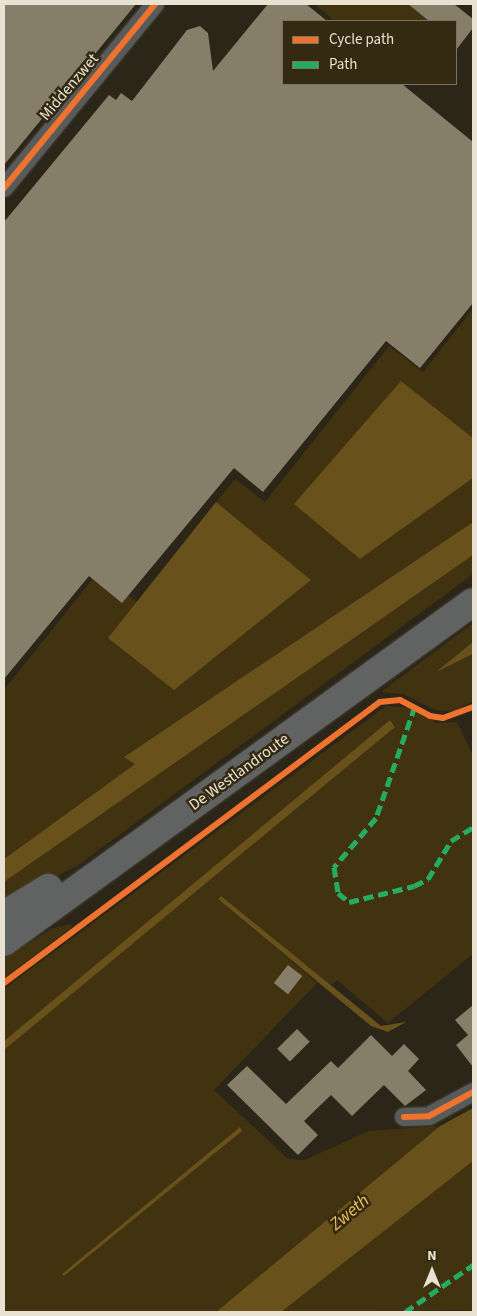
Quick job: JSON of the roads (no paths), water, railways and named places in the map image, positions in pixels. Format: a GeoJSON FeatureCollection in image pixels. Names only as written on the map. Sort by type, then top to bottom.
{"type":"FeatureCollection","features":[{"type":"Feature","properties":{"kind":"main road","name":"De Westlandroute"},"geometry":{"type":"LineString","coordinates":[[4,915],[54,884],[473,581]]}},
{"type":"Feature","properties":{"kind":"main road","name":"De Westlandroute"},"geometry":{"type":"LineString","coordinates":[[4,942],[473,602]]}},
{"type":"Feature","properties":{"kind":"street","name":"Middenzwet"},"geometry":{"type":"LineString","coordinates":[[4,188],[155,4]]}},
{"type":"Feature","properties":{"kind":"street"},"geometry":{"type":"LineString","coordinates":[[404,1117],[429,1116],[473,1092]]}},
{"type":"Feature","properties":{"kind":"water"},"geometry":{"type":"Polygon","coordinates":[[[401,381],[473,438],[473,478],[360,559],[294,504],[401,381]]]}},
{"type":"Feature","properties":{"kind":"water"},"geometry":{"type":"Polygon","coordinates":[[[216,502],[311,580],[174,690],[108,638],[216,502]]]}},
{"type":"Feature","properties":{"kind":"water"},"geometry":{"type":"Polygon","coordinates":[[[473,522],[473,555],[4,882],[4,859],[135,764],[124,757],[473,522]]]}},
{"type":"Feature","properties":{"kind":"water"},"geometry":{"type":"Polygon","coordinates":[[[473,642],[473,654],[436,672],[473,642]]]}},
{"type":"Feature","properties":{"kind":"water"},"geometry":{"type":"Polygon","coordinates":[[[390,720],[395,727],[4,1050],[4,1041],[390,720]]]}},
{"type":"Feature","properties":{"kind":"water"},"geometry":{"type":"Polygon","coordinates":[[[221,896],[381,1026],[406,1022],[388,1032],[371,1026],[218,899],[221,896]]]}},
{"type":"Feature","properties":{"kind":"water","name":"Zweth"},"geometry":{"type":"Polygon","coordinates":[[[473,1108],[473,1161],[281,1312],[216,1312],[440,1126],[473,1108]]]}},
{"type":"Feature","properties":{"kind":"water"},"geometry":{"type":"Polygon","coordinates":[[[240,1127],[242,1131],[64,1276],[62,1274],[240,1127]]]}}]}
